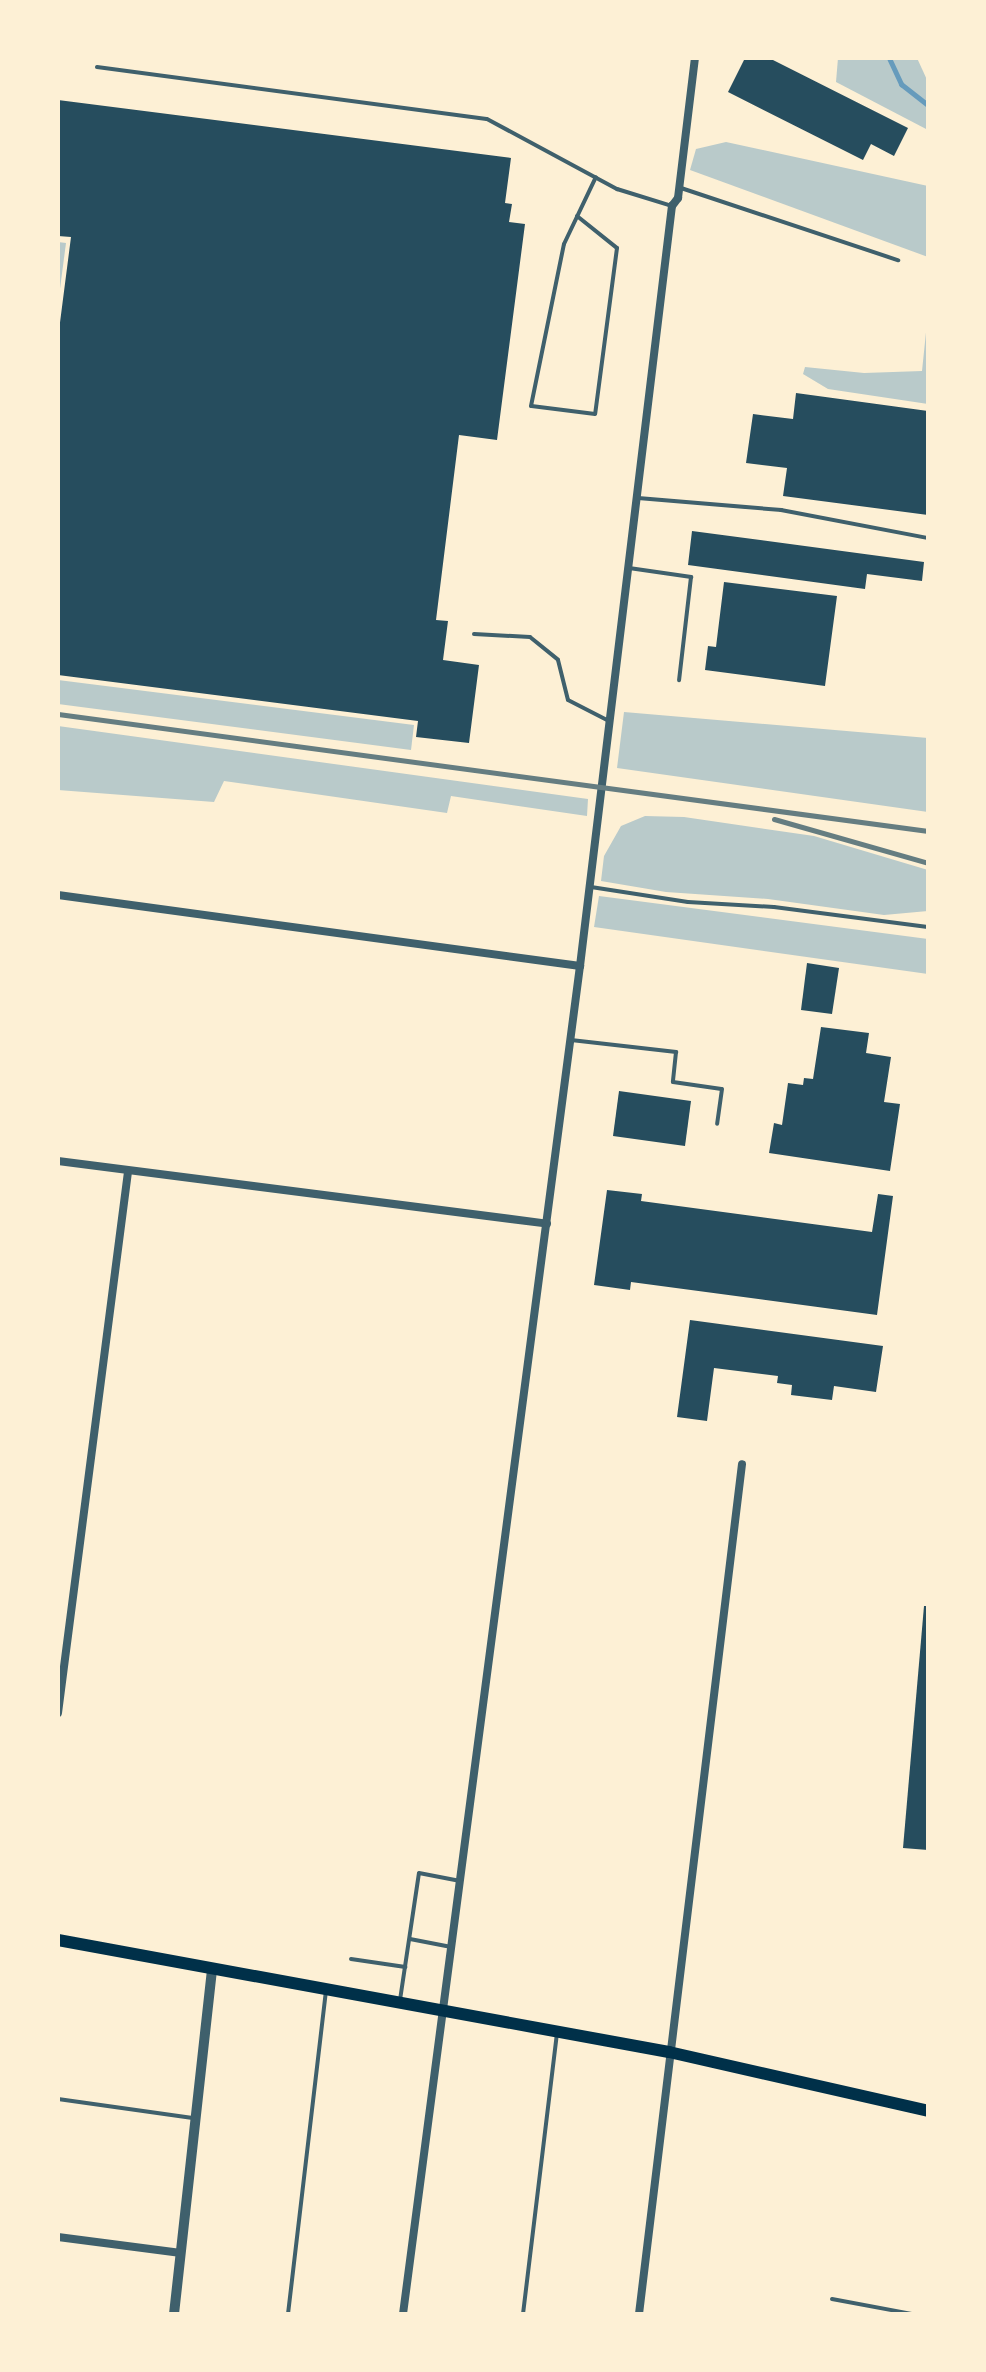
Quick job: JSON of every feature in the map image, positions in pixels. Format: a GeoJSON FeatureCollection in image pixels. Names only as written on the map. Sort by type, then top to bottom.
{"type":"FeatureCollection","features":[{"type":"Feature","properties":{"kind":"main road"},"geometry":{"type":"LineString","coordinates":[[58,1940],[669,2052],[928,2111]]}},
{"type":"Feature","properties":{"kind":"street"},"geometry":{"type":"LineString","coordinates":[[403,2314],[591,887],[672,206],[679,188],[695,58]]}},
{"type":"Feature","properties":{"kind":"street"},"geometry":{"type":"LineString","coordinates":[[58,895],[580,966]]}},
{"type":"Feature","properties":{"kind":"street"},"geometry":{"type":"LineString","coordinates":[[58,1161],[547,1224]]}},
{"type":"Feature","properties":{"kind":"street"},"geometry":{"type":"LineString","coordinates":[[58,1713],[128,1172]]}},
{"type":"Feature","properties":{"kind":"street"},"geometry":{"type":"LineString","coordinates":[[639,2314],[742,1464]]}},
{"type":"Feature","properties":{"kind":"street"},"geometry":{"type":"LineString","coordinates":[[174,2314],[212,1968]]}},
{"type":"Feature","properties":{"kind":"street"},"geometry":{"type":"LineString","coordinates":[[58,2237],[181,2253]]}},
{"type":"Feature","properties":{"kind":"lane"},"geometry":{"type":"LineString","coordinates":[[97,67],[487,119],[617,189],[672,206]]}},
{"type":"Feature","properties":{"kind":"lane"},"geometry":{"type":"LineString","coordinates":[[577,216],[617,248],[595,414],[531,406],[564,244],[577,216],[596,177]]}},
{"type":"Feature","properties":{"kind":"lane"},"geometry":{"type":"LineString","coordinates":[[679,188],[898,260]]}},
{"type":"Feature","properties":{"kind":"lane"},"geometry":{"type":"LineString","coordinates":[[638,498],[781,510],[928,538]]}},
{"type":"Feature","properties":{"kind":"lane"},"geometry":{"type":"LineString","coordinates":[[629,568],[691,577],[679,680]]}},
{"type":"Feature","properties":{"kind":"lane"},"geometry":{"type":"LineString","coordinates":[[474,634],[530,637],[558,660],[568,700],[611,722]]}},
{"type":"Feature","properties":{"kind":"lane"},"geometry":{"type":"LineString","coordinates":[[591,887],[688,902],[774,907],[928,927]]}},
{"type":"Feature","properties":{"kind":"lane"},"geometry":{"type":"LineString","coordinates":[[571,1040],[676,1052],[673,1082],[722,1089],[717,1124]]}},
{"type":"Feature","properties":{"kind":"lane"},"geometry":{"type":"LineString","coordinates":[[400,2002],[419,1873],[460,1881]]}},
{"type":"Feature","properties":{"kind":"lane"},"geometry":{"type":"LineString","coordinates":[[409,1939],[451,1947]]}},
{"type":"Feature","properties":{"kind":"lane"},"geometry":{"type":"LineString","coordinates":[[351,1959],[405,1967]]}},
{"type":"Feature","properties":{"kind":"lane"},"geometry":{"type":"LineString","coordinates":[[288,2314],[327,1989]]}},
{"type":"Feature","properties":{"kind":"lane"},"geometry":{"type":"LineString","coordinates":[[523,2314],[557,2031]]}},
{"type":"Feature","properties":{"kind":"lane"},"geometry":{"type":"LineString","coordinates":[[58,2099],[196,2118]]}},
{"type":"Feature","properties":{"kind":"lane"},"geometry":{"type":"LineString","coordinates":[[832,2299],[912,2314]]}},
{"type":"Feature","properties":{"kind":"shaded area"},"geometry":{"type":"Polygon","coordinates":[[[838,58],[917,58],[928,82],[928,130],[836,82],[838,58]]]}},
{"type":"Feature","properties":{"kind":"shaded area"},"geometry":{"type":"Polygon","coordinates":[[[726,142],[928,186],[928,257],[690,170],[696,149],[726,142]]]}},
{"type":"Feature","properties":{"kind":"shaded area"},"geometry":{"type":"Polygon","coordinates":[[[58,242],[66,243],[58,304],[58,242]]]}},
{"type":"Feature","properties":{"kind":"shaded area"},"geometry":{"type":"Polygon","coordinates":[[[928,313],[928,404],[828,389],[803,374],[805,367],[864,373],[922,371],[928,313]]]}},
{"type":"Feature","properties":{"kind":"shaded area"},"geometry":{"type":"Polygon","coordinates":[[[58,680],[414,725],[411,750],[58,704],[58,680]]]}},
{"type":"Feature","properties":{"kind":"shaded area"},"geometry":{"type":"Polygon","coordinates":[[[624,712],[928,738],[928,812],[617,768],[624,712]]]}},
{"type":"Feature","properties":{"kind":"shaded area"},"geometry":{"type":"Polygon","coordinates":[[[58,726],[588,799],[587,816],[451,796],[447,813],[224,781],[214,802],[58,790],[58,726]]]}},
{"type":"Feature","properties":{"kind":"shaded area"},"geometry":{"type":"Polygon","coordinates":[[[645,816],[684,817],[814,836],[928,870],[928,911],[884,915],[768,899],[666,892],[601,881],[604,856],[621,826],[645,816]]]}},
{"type":"Feature","properties":{"kind":"shaded area"},"geometry":{"type":"Polygon","coordinates":[[[599,896],[928,939],[928,974],[594,927],[599,896]]]}},
{"type":"Feature","properties":{"kind":"building"},"geometry":{"type":"Polygon","coordinates":[[[745,58],[769,58],[908,128],[894,156],[871,144],[863,160],[728,92],[745,58]]]}},
{"type":"Feature","properties":{"kind":"building"},"geometry":{"type":"Polygon","coordinates":[[[58,100],[511,158],[505,203],[512,204],[509,222],[525,224],[497,440],[459,435],[436,620],[448,621],[443,660],[479,665],[469,743],[416,737],[418,721],[58,675],[58,338],[71,237],[58,236],[58,100]]]}},
{"type":"Feature","properties":{"kind":"building"},"geometry":{"type":"Polygon","coordinates":[[[796,393],[928,411],[928,515],[783,496],[787,468],[746,463],[753,414],[793,419],[796,393]]]}},
{"type":"Feature","properties":{"kind":"building"},"geometry":{"type":"Polygon","coordinates":[[[692,531],[924,562],[922,581],[867,574],[865,589],[688,565],[692,531]]]}},
{"type":"Feature","properties":{"kind":"building"},"geometry":{"type":"Polygon","coordinates":[[[724,582],[837,596],[825,686],[705,670],[708,646],[716,647],[724,582]]]}},
{"type":"Feature","properties":{"kind":"building"},"geometry":{"type":"Polygon","coordinates":[[[807,963],[839,968],[832,1014],[801,1010],[807,963]]]}},
{"type":"Feature","properties":{"kind":"building"},"geometry":{"type":"Polygon","coordinates":[[[821,1027],[869,1033],[866,1053],[891,1057],[884,1102],[900,1104],[890,1171],[769,1153],[774,1123],[782,1125],[788,1083],[803,1085],[804,1078],[813,1079],[821,1027]]]}},
{"type":"Feature","properties":{"kind":"building"},"geometry":{"type":"Polygon","coordinates":[[[619,1091],[691,1101],[685,1146],[613,1136],[619,1091]]]}},
{"type":"Feature","properties":{"kind":"building"},"geometry":{"type":"Polygon","coordinates":[[[607,1190],[642,1194],[641,1201],[872,1232],[878,1194],[893,1196],[877,1315],[631,1282],[630,1290],[594,1285],[607,1190]]]}},
{"type":"Feature","properties":{"kind":"building"},"geometry":{"type":"Polygon","coordinates":[[[690,1320],[883,1346],[876,1392],[834,1386],[832,1400],[791,1395],[792,1385],[777,1383],[778,1376],[714,1368],[707,1421],[677,1417],[690,1320]]]}},
{"type":"Feature","properties":{"kind":"building"},"geometry":{"type":"Polygon","coordinates":[[[924,1606],[928,1606],[928,1850],[903,1848],[924,1606]]]}},
{"type":"Feature","properties":{"kind":"waterway"},"geometry":{"type":"LineString","coordinates":[[889,58],[901,84],[928,105]]}},
{"type":"Feature","properties":{"kind":"railway"},"geometry":{"type":"LineString","coordinates":[[58,714],[928,831]]}},
{"type":"Feature","properties":{"kind":"railway"},"geometry":{"type":"LineString","coordinates":[[774,819],[928,863]]}}]}
